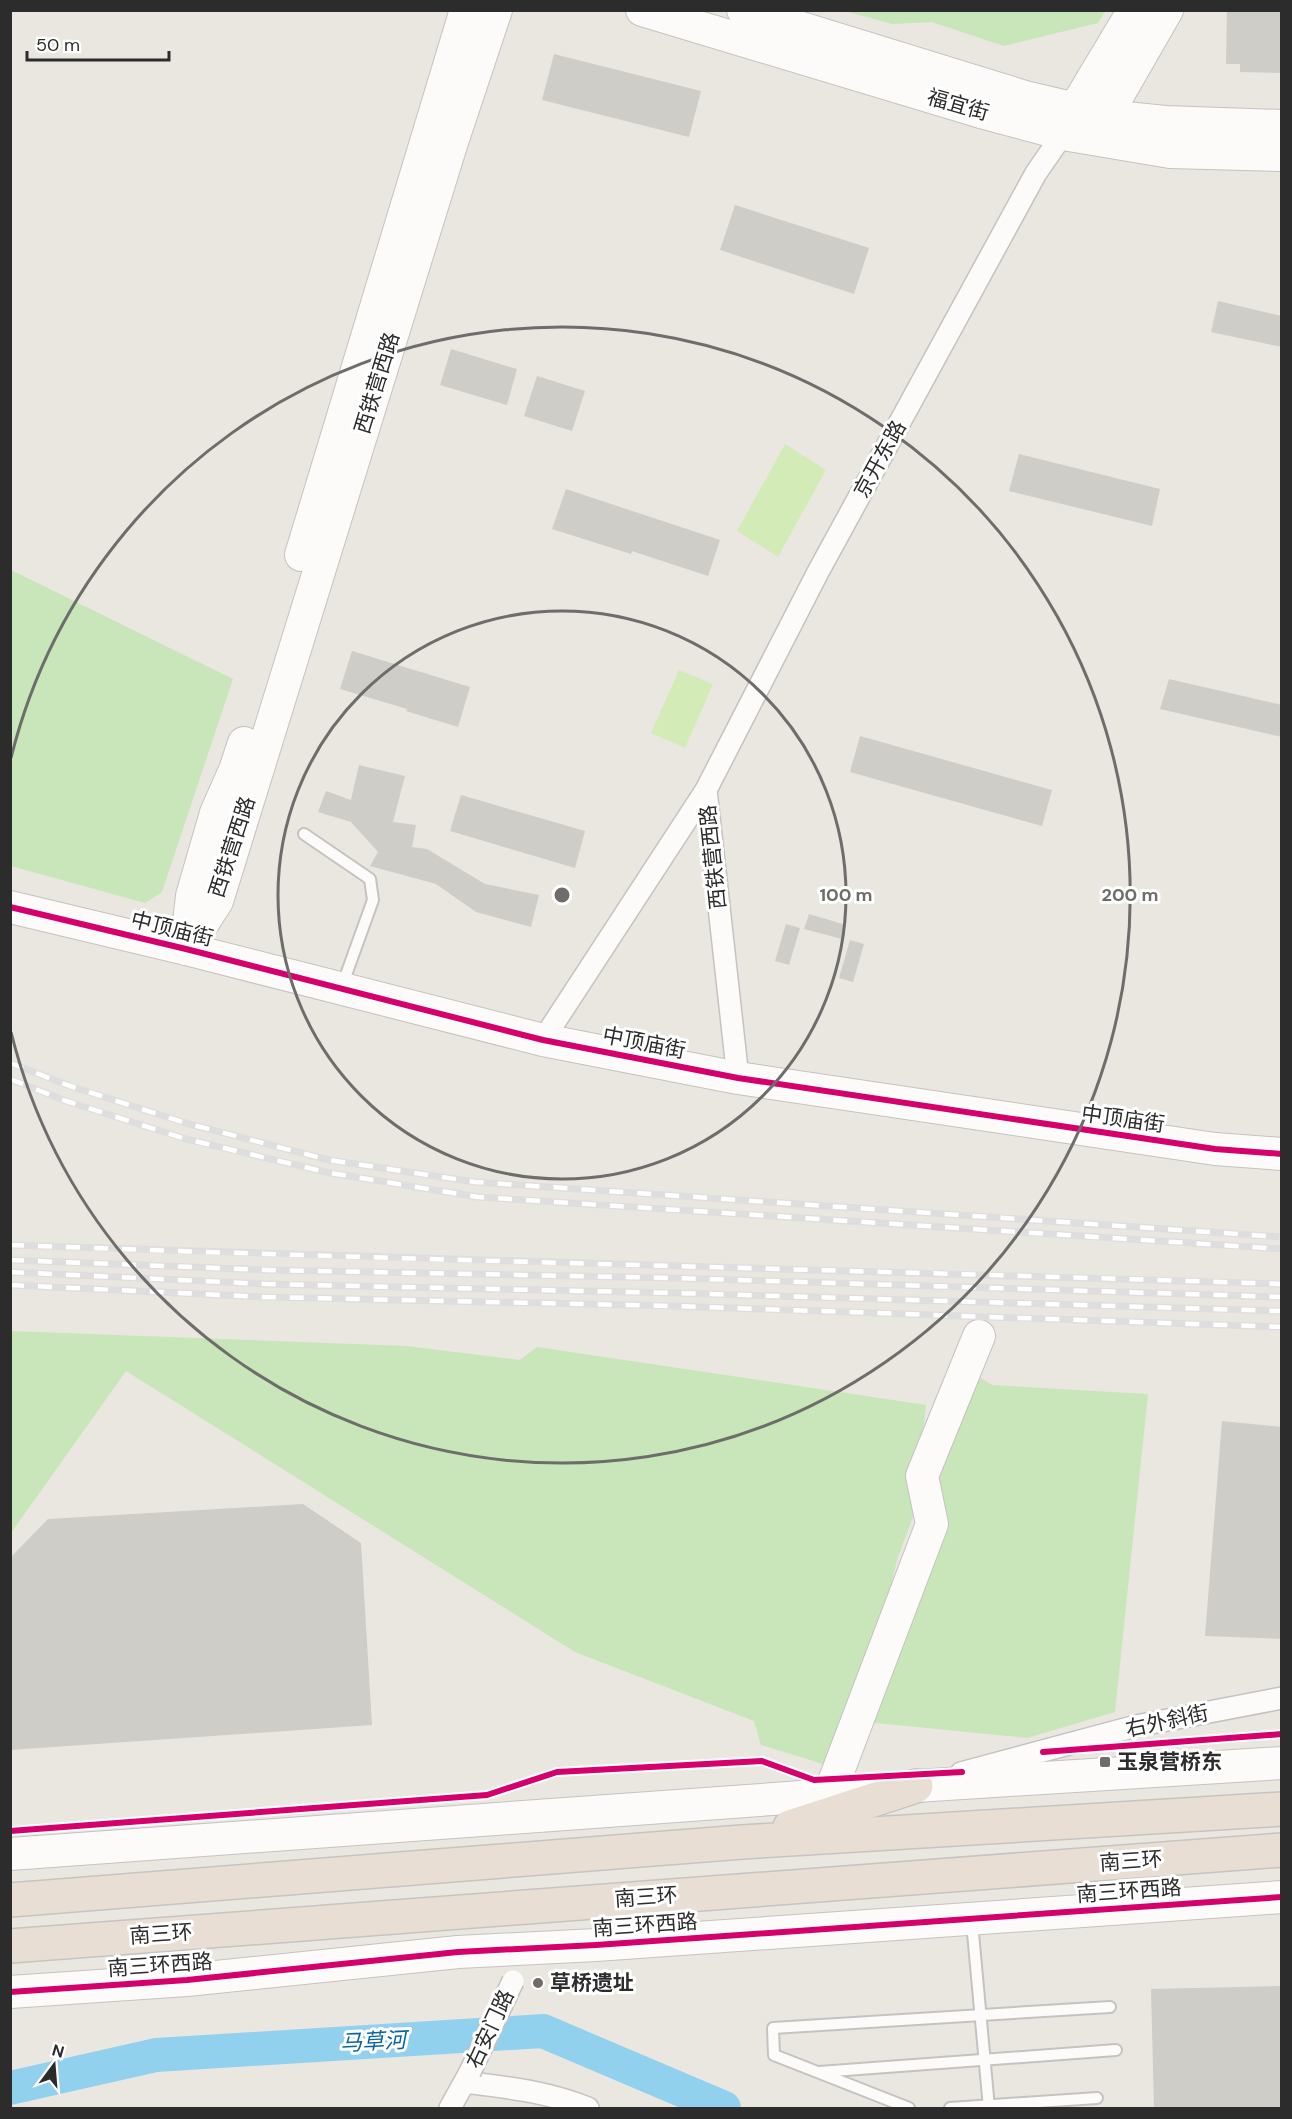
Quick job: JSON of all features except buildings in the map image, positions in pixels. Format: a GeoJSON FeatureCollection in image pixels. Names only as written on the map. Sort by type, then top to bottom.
{"type":"FeatureCollection","features":[{"type":"Feature","properties":{"kind":"highway"},"geometry":{"type":"LineString","coordinates":[[742,1842],[916,1786]]}},
{"type":"Feature","properties":{"kind":"highway","name":"南三环"},"geometry":{"type":"LineString","coordinates":[[10,1900],[742,1842],[1281,1809]]}},
{"type":"Feature","properties":{"kind":"highway","name":"南三环"},"geometry":{"type":"LineString","coordinates":[[10,1946],[1281,1850]]}},
{"type":"Feature","properties":{"kind":"highway"},"geometry":{"type":"LineString","coordinates":[[1242,1853],[1281,1859]]}},
{"type":"Feature","properties":{"kind":"street","name":"西铁营西路"},"geometry":{"type":"LineString","coordinates":[[186,949],[192,896],[213,823],[235,770],[466,10]]}},
{"type":"Feature","properties":{"kind":"street","name":"西铁营西路"},"geometry":{"type":"LineString","coordinates":[[186,949],[217,901],[447,156],[496,10]]}},
{"type":"Feature","properties":{"kind":"street","name":"福宜街"},"geometry":{"type":"LineString","coordinates":[[642,10],[981,112],[1069,122],[1170,152],[1281,155]]}},
{"type":"Feature","properties":{"kind":"street","name":"福宜街"},"geometry":{"type":"LineString","coordinates":[[743,10],[1025,97],[1069,122]]}},
{"type":"Feature","properties":{"kind":"street","name":"京开东路"},"geometry":{"type":"LineString","coordinates":[[706,790],[818,572],[1036,173],[1069,122],[1134,10]]}},
{"type":"Feature","properties":{"kind":"street"},"geometry":{"type":"LineString","coordinates":[[1106,116],[1167,10]]}},
{"type":"Feature","properties":{"kind":"street"},"geometry":{"type":"LineString","coordinates":[[1069,122],[1106,116],[1165,122],[1281,126]]}},
{"type":"Feature","properties":{"kind":"street","name":"西铁营西路"},"geometry":{"type":"LineString","coordinates":[[543,1040],[706,790]]}},
{"type":"Feature","properties":{"kind":"street","name":"西铁营西路"},"geometry":{"type":"LineString","coordinates":[[706,790],[738,1078]]}},
{"type":"Feature","properties":{"kind":"street","name":"中顶庙街"},"geometry":{"type":"LineString","coordinates":[[10,907],[186,949],[543,1040],[738,1078],[1215,1149],[1281,1154]]}},
{"type":"Feature","properties":{"kind":"street"},"geometry":{"type":"LineString","coordinates":[[829,1795],[932,1524],[922,1476],[979,1336]]}},
{"type":"Feature","properties":{"kind":"street","name":"右外斜街"},"geometry":{"type":"LineString","coordinates":[[916,1786],[1136,1726],[1281,1698]]}},
{"type":"Feature","properties":{"kind":"street"},"geometry":{"type":"LineString","coordinates":[[10,1854],[829,1795],[916,1786],[1281,1762]]}},
{"type":"Feature","properties":{"kind":"street","name":"南三环西路"},"geometry":{"type":"LineString","coordinates":[[10,1992],[187,1980],[458,1952],[1281,1897]]}},
{"type":"Feature","properties":{"kind":"street","name":"右安门路"},"geometry":{"type":"LineString","coordinates":[[450,2109],[528,1948]]}},
{"type":"Feature","properties":{"kind":"street"},"geometry":{"type":"LineString","coordinates":[[467,2077],[562,2097],[588,2109]]}},
{"type":"Feature","properties":{"kind":"lane"},"geometry":{"type":"LineString","coordinates":[[303,834],[370,879],[373,900],[341,989]]}},
{"type":"Feature","properties":{"kind":"lane"},"geometry":{"type":"LineString","coordinates":[[972,1919],[989,2107]]}},
{"type":"Feature","properties":{"kind":"lane"},"geometry":{"type":"LineString","coordinates":[[909,2109],[774,2055],[773,2028],[1110,2007]]}},
{"type":"Feature","properties":{"kind":"lane"},"geometry":{"type":"LineString","coordinates":[[816,2072],[1116,2050]]}},
{"type":"Feature","properties":{"kind":"lane"},"geometry":{"type":"LineString","coordinates":[[950,2109],[1097,2098]]}},
{"type":"Feature","properties":{"kind":"green space"},"geometry":{"type":"Polygon","coordinates":[[[1105,10],[1098,23],[1004,46],[932,22],[892,24],[845,11],[1105,10]]]}},
{"type":"Feature","properties":{"kind":"green space"},"geometry":{"type":"Polygon","coordinates":[[[785,444],[826,470],[778,557],[737,531],[785,444]]]}},
{"type":"Feature","properties":{"kind":"green space"},"geometry":{"type":"Polygon","coordinates":[[[11,570],[233,679],[162,892],[145,903],[11,866],[11,570]]]}},
{"type":"Feature","properties":{"kind":"green space"},"geometry":{"type":"Polygon","coordinates":[[[679,670],[713,684],[685,748],[651,733],[679,670]]]}},
{"type":"Feature","properties":{"kind":"green space"},"geometry":{"type":"Polygon","coordinates":[[[11,1331],[406,1346],[520,1360],[537,1347],[926,1405],[914,1514],[897,1560],[885,1612],[833,1767],[761,1745],[754,1721],[575,1652],[126,1371],[11,1533],[11,1331]]]}},
{"type":"Feature","properties":{"kind":"green space"},"geometry":{"type":"Polygon","coordinates":[[[971,1372],[992,1385],[1148,1394],[1115,1712],[1027,1738],[866,1722],[930,1475],[971,1372]]]}},
{"type":"Feature","properties":{"kind":"waterway","name":"马草河"},"geometry":{"type":"LineString","coordinates":[[10,2088],[156,2055],[543,2031],[724,2108]]}},
{"type":"Feature","properties":{"kind":"railway"},"geometry":{"type":"LineString","coordinates":[[10,1063],[70,1086],[189,1124],[329,1160],[475,1182],[1282,1237]]}},
{"type":"Feature","properties":{"kind":"railway"},"geometry":{"type":"LineString","coordinates":[[10,1079],[66,1101],[186,1139],[330,1173],[478,1197],[1282,1249]]}},
{"type":"Feature","properties":{"kind":"railway"},"geometry":{"type":"LineString","coordinates":[[10,1245],[1282,1284]]}},
{"type":"Feature","properties":{"kind":"railway"},"geometry":{"type":"LineString","coordinates":[[10,1260],[267,1270],[673,1278],[1282,1297]]}},
{"type":"Feature","properties":{"kind":"railway"},"geometry":{"type":"LineString","coordinates":[[10,1272],[265,1284],[675,1293],[1282,1311]]}},
{"type":"Feature","properties":{"kind":"railway"},"geometry":{"type":"LineString","coordinates":[[10,1285],[264,1297],[673,1306],[1282,1327]]}},
{"type":"Feature","properties":{"kind":"cycle path"},"geometry":{"type":"LineString","coordinates":[[10,907],[186,949],[543,1040],[738,1078],[1215,1149],[1282,1154]]}},
{"type":"Feature","properties":{"kind":"cycle path"},"geometry":{"type":"LineString","coordinates":[[1043,1752],[1282,1734]]}},
{"type":"Feature","properties":{"kind":"cycle path"},"geometry":{"type":"LineString","coordinates":[[10,1831],[487,1795],[557,1772],[762,1761],[814,1780],[962,1772]]}},
{"type":"Feature","properties":{"kind":"cycle path"},"geometry":{"type":"LineString","coordinates":[[10,1992],[187,1980],[458,1952],[596,1945],[1282,1897]]}},
{"type":"Feature","properties":{"kind":"place","name":"玉泉营桥东"},"geometry":{"type":"Point","coordinates":[1105,1762]}},
{"type":"Feature","properties":{"kind":"place","name":"草桥遗址"},"geometry":{"type":"Point","coordinates":[538,1983]}}]}
